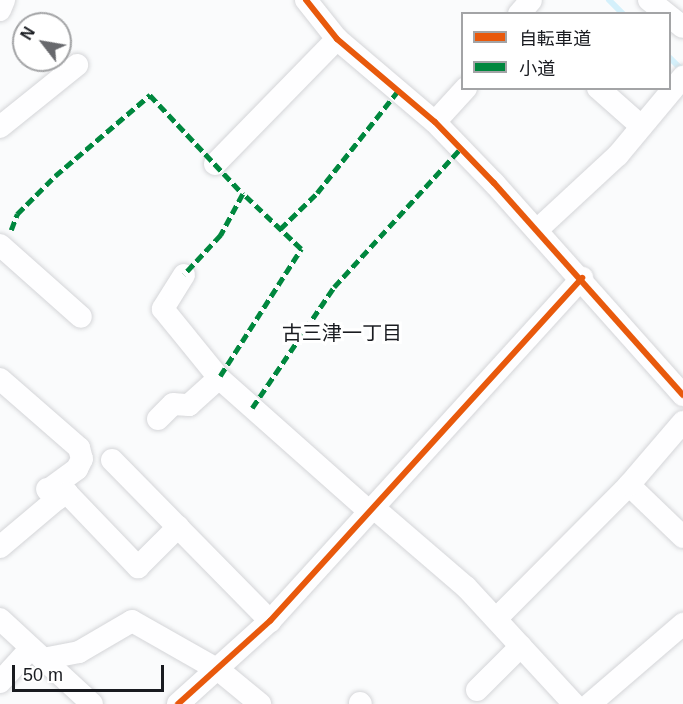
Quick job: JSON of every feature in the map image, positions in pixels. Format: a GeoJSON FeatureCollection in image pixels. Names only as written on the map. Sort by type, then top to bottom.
{"type":"FeatureCollection","features":[{"type":"Feature","properties":{"kind":"street"},"geometry":{"type":"LineString","coordinates":[[0,10],[4,0]]}},
{"type":"Feature","properties":{"kind":"street"},"geometry":{"type":"LineString","coordinates":[[306,0],[337,39],[435,122],[582,278],[683,394]]}},
{"type":"Feature","properties":{"kind":"street"},"geometry":{"type":"LineString","coordinates":[[505,0],[516,12]]}},
{"type":"Feature","properties":{"kind":"street"},"geometry":{"type":"LineString","coordinates":[[520,12],[531,0]]}},
{"type":"Feature","properties":{"kind":"street"},"geometry":{"type":"LineString","coordinates":[[649,0],[680,14]]}},
{"type":"Feature","properties":{"kind":"street"},"geometry":{"type":"LineString","coordinates":[[215,164],[337,39]]}},
{"type":"Feature","properties":{"kind":"street"},"geometry":{"type":"LineString","coordinates":[[0,127],[77,65]]}},
{"type":"Feature","properties":{"kind":"street"},"geometry":{"type":"LineString","coordinates":[[537,230],[618,155],[683,77]]}},
{"type":"Feature","properties":{"kind":"street"},"geometry":{"type":"LineString","coordinates":[[435,122],[464,90]]}},
{"type":"Feature","properties":{"kind":"street"},"geometry":{"type":"LineString","coordinates":[[600,90],[641,126]]}},
{"type":"Feature","properties":{"kind":"street"},"geometry":{"type":"LineString","coordinates":[[4,238],[76,304]]}},
{"type":"Feature","properties":{"kind":"street"},"geometry":{"type":"LineString","coordinates":[[184,275],[163,309],[219,378],[496,619],[574,704]]}},
{"type":"Feature","properties":{"kind":"street"},"geometry":{"type":"LineString","coordinates":[[178,704],[212,669],[270,621],[582,278]]}},
{"type":"Feature","properties":{"kind":"street"},"geometry":{"type":"LineString","coordinates":[[158,419],[173,404],[189,405],[219,378]]}},
{"type":"Feature","properties":{"kind":"street"},"geometry":{"type":"LineString","coordinates":[[0,379],[79,448],[77,469],[48,490],[0,547]]}},
{"type":"Feature","properties":{"kind":"street"},"geometry":{"type":"LineString","coordinates":[[496,619],[629,484],[683,422]]}},
{"type":"Feature","properties":{"kind":"street"},"geometry":{"type":"LineString","coordinates":[[112,460],[270,621]]}},
{"type":"Feature","properties":{"kind":"street"},"geometry":{"type":"LineString","coordinates":[[629,484],[683,537]]}},
{"type":"Feature","properties":{"kind":"street"},"geometry":{"type":"LineString","coordinates":[[48,490],[67,493],[138,567],[178,527]]}},
{"type":"Feature","properties":{"kind":"street"},"geometry":{"type":"LineString","coordinates":[[0,619],[92,704]]}},
{"type":"Feature","properties":{"kind":"street"},"geometry":{"type":"LineString","coordinates":[[0,682],[37,654],[79,652],[132,621],[212,669],[260,704]]}},
{"type":"Feature","properties":{"kind":"street"},"geometry":{"type":"LineString","coordinates":[[590,704],[683,624]]}},
{"type":"Feature","properties":{"kind":"street"},"geometry":{"type":"LineString","coordinates":[[477,690],[520,646]]}},
{"type":"Feature","properties":{"kind":"waterway"},"geometry":{"type":"LineString","coordinates":[[609,0],[621,12]]}},
{"type":"Feature","properties":{"kind":"waterway"},"geometry":{"type":"LineString","coordinates":[[671,59],[683,71]]}},
{"type":"Feature","properties":{"kind":"marked path"},"geometry":{"type":"LineString","coordinates":[[280,229],[317,193],[397,92]]}},
{"type":"Feature","properties":{"kind":"marked path"},"geometry":{"type":"LineString","coordinates":[[11,230],[17,214],[55,176],[150,95],[243,194],[221,235],[184,275]]}},
{"type":"Feature","properties":{"kind":"marked path"},"geometry":{"type":"LineString","coordinates":[[252,408],[334,287],[461,148]]}},
{"type":"Feature","properties":{"kind":"marked path"},"geometry":{"type":"LineString","coordinates":[[220,376],[301,249],[243,194]]}},
{"type":"Feature","properties":{"kind":"cycle path"},"geometry":{"type":"LineString","coordinates":[[306,0],[337,39],[435,122],[494,183],[683,395]]}},
{"type":"Feature","properties":{"kind":"cycle path"},"geometry":{"type":"LineString","coordinates":[[178,704],[270,621],[582,278]]}},
{"type":"Feature","properties":{"kind":"district","name":"古三津一丁目"},"geometry":{"type":"Point","coordinates":[342,333]}}]}
